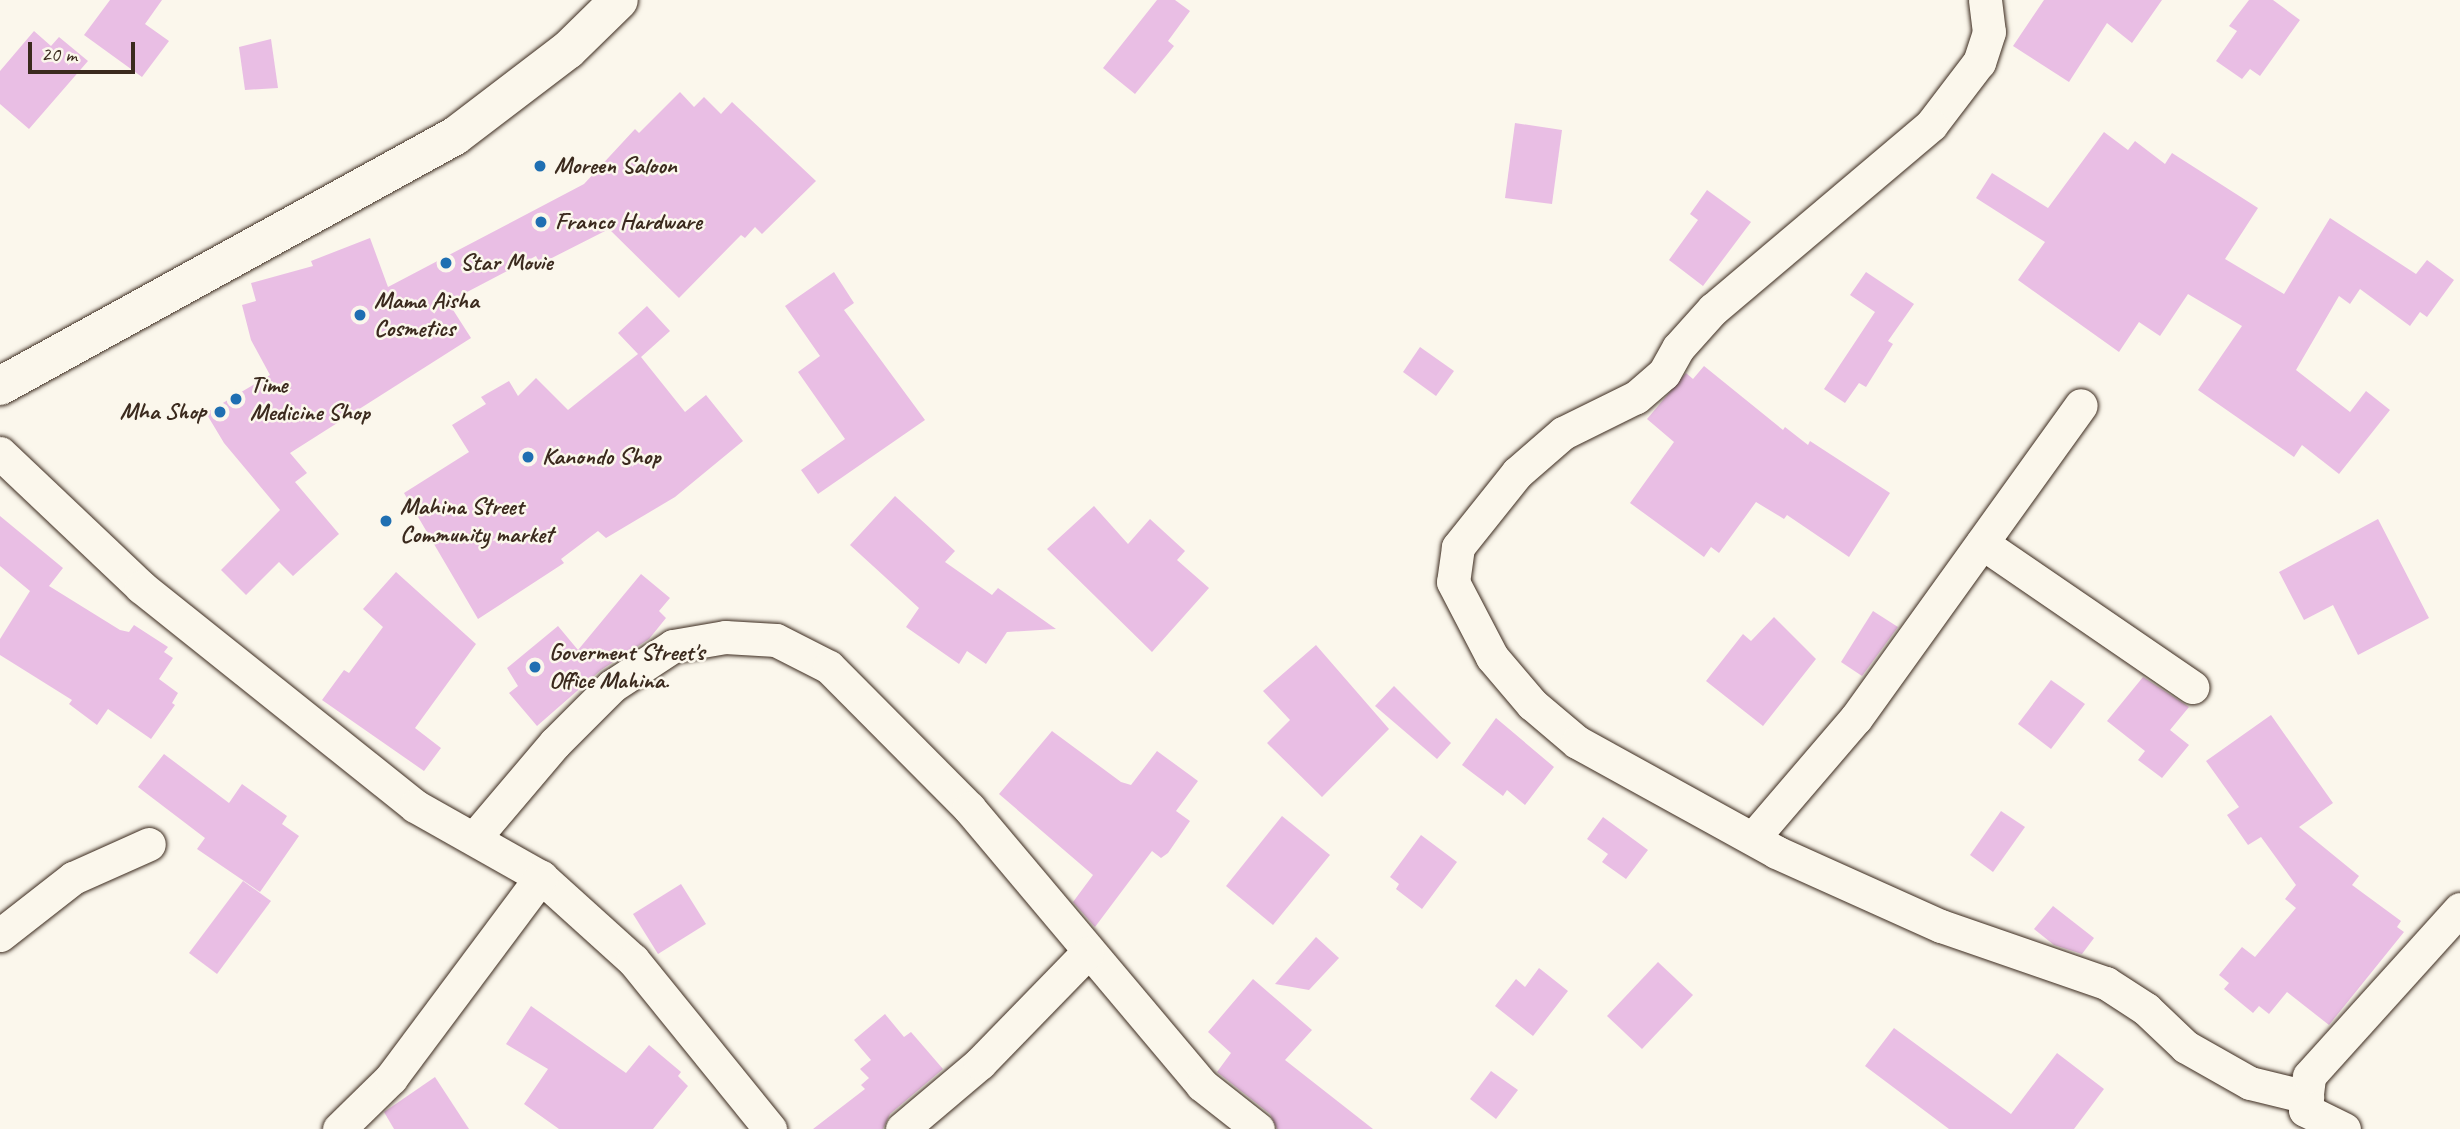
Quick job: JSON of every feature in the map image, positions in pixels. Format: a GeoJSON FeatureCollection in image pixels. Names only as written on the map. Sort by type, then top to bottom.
{"type":"FeatureCollection","features":[{"type":"Feature","properties":{"kind":"street"},"geometry":{"type":"LineString","coordinates":[[0,386],[455,136],[568,50],[619,0]]}},
{"type":"Feature","properties":{"kind":"street"},"geometry":{"type":"LineString","coordinates":[[1985,0],[1989,32],[1979,62],[1931,125],[1713,309],[1678,348],[1664,373],[1636,397],[1563,433],[1517,473],[1458,547],[1453,582],[1492,657],[1532,704],[1577,742],[1753,838],[1941,926],[2106,983],[2208,1059],[2250,1083],[2307,1097]]}},
{"type":"Feature","properties":{"kind":"street"},"geometry":{"type":"LineString","coordinates":[[1753,838],[1856,718],[2081,405]]}},
{"type":"Feature","properties":{"kind":"street"},"geometry":{"type":"LineString","coordinates":[[0,453],[141,587],[415,806],[476,836],[541,877],[633,960],[770,1129]]}},
{"type":"Feature","properties":{"kind":"street"},"geometry":{"type":"LineString","coordinates":[[1982,543],[2192,687]]}},
{"type":"Feature","properties":{"kind":"street"},"geometry":{"type":"LineString","coordinates":[[476,836],[555,743],[612,686],[673,646],[725,636],[776,640],[838,677],[969,808],[1087,953],[1202,1085],[1258,1129]]}},
{"type":"Feature","properties":{"kind":"street"},"geometry":{"type":"LineString","coordinates":[[0,935],[73,878],[149,844]]}},
{"type":"Feature","properties":{"kind":"street"},"geometry":{"type":"LineString","coordinates":[[339,1129],[391,1078],[541,877]]}},
{"type":"Feature","properties":{"kind":"street"},"geometry":{"type":"LineString","coordinates":[[2344,1129],[2305,1110],[2309,1076],[2460,909]]}},
{"type":"Feature","properties":{"kind":"street"},"geometry":{"type":"LineString","coordinates":[[902,1129],[980,1063],[1087,953]]}},
{"type":"Feature","properties":{"kind":"building"},"geometry":{"type":"Polygon","coordinates":[[[110,0],[162,0],[145,24],[169,41],[142,77],[84,35],[110,0]]]}},
{"type":"Feature","properties":{"kind":"building"},"geometry":{"type":"Polygon","coordinates":[[[1157,0],[1175,0],[1190,11],[1168,41],[1174,46],[1135,94],[1103,68],[1157,0]]]}},
{"type":"Feature","properties":{"kind":"building"},"geometry":{"type":"Polygon","coordinates":[[[2044,0],[2162,0],[2132,43],[2107,23],[2069,82],[2013,46],[2044,0]]]}},
{"type":"Feature","properties":{"kind":"building"},"geometry":{"type":"Polygon","coordinates":[[[2249,0],[2273,0],[2300,20],[2260,76],[2250,69],[2242,79],[2216,61],[2237,31],[2229,26],[2249,0]]]}},
{"type":"Feature","properties":{"kind":"building"},"geometry":{"type":"Polygon","coordinates":[[[34,31],[51,46],[59,37],[88,61],[29,129],[0,104],[0,71],[34,31]]]}},
{"type":"Feature","properties":{"kind":"building"},"geometry":{"type":"Polygon","coordinates":[[[271,39],[278,88],[245,90],[239,47],[271,39]]]}},
{"type":"Feature","properties":{"kind":"building"},"geometry":{"type":"Polygon","coordinates":[[[680,92],[694,107],[704,97],[721,114],[732,102],[816,181],[762,234],[755,227],[745,238],[741,235],[679,298],[609,229],[540,264],[536,256],[448,302],[471,338],[290,453],[307,473],[295,482],[339,534],[293,576],[279,562],[246,595],[221,570],[280,510],[224,443],[206,413],[270,375],[251,340],[242,305],[256,301],[251,283],[313,266],[311,261],[370,238],[388,287],[584,184],[635,129],[639,133],[680,92]]]}},
{"type":"Feature","properties":{"kind":"building"},"geometry":{"type":"Polygon","coordinates":[[[1515,123],[1562,130],[1552,204],[1505,198],[1515,123]]]}},
{"type":"Feature","properties":{"kind":"building"},"geometry":{"type":"Polygon","coordinates":[[[2104,132],[2128,150],[2135,141],[2165,164],[2172,153],[2258,208],[2225,259],[2284,294],[2330,218],[2416,274],[2427,260],[2454,280],[2427,317],[2420,312],[2410,326],[2360,289],[2350,304],[2339,296],[2296,370],[2350,412],[2366,391],[2390,410],[2339,474],[2302,445],[2294,457],[2198,390],[2242,326],[2188,294],[2160,336],[2139,322],[2119,352],[2018,280],[2045,242],[1976,198],[1992,173],[2048,208],[2104,132]]]}},
{"type":"Feature","properties":{"kind":"building"},"geometry":{"type":"Polygon","coordinates":[[[1707,190],[1751,222],[1703,286],[1669,260],[1698,220],[1690,214],[1707,190]]]}},
{"type":"Feature","properties":{"kind":"building"},"geometry":{"type":"Polygon","coordinates":[[[834,272],[854,303],[844,310],[925,420],[818,494],[801,470],[845,439],[798,372],[820,356],[785,306],[834,272]]]}},
{"type":"Feature","properties":{"kind":"building"},"geometry":{"type":"Polygon","coordinates":[[[1866,272],[1914,304],[1888,341],[1893,344],[1866,387],[1859,383],[1845,403],[1824,389],[1875,312],[1850,295],[1866,272]]]}},
{"type":"Feature","properties":{"kind":"building"},"geometry":{"type":"Polygon","coordinates":[[[647,306],[670,331],[641,357],[685,412],[706,395],[743,441],[675,497],[606,538],[598,531],[561,559],[564,563],[478,619],[404,493],[469,452],[452,425],[486,404],[481,397],[509,381],[518,396],[536,378],[568,410],[638,354],[618,333],[647,306]]]}},
{"type":"Feature","properties":{"kind":"building"},"geometry":{"type":"Polygon","coordinates":[[[1420,347],[1454,371],[1436,396],[1403,372],[1420,347]]]}},
{"type":"Feature","properties":{"kind":"building"},"geometry":{"type":"Polygon","coordinates":[[[1704,366],[1783,430],[1785,427],[1808,445],[1810,441],[1890,493],[1849,557],[1787,515],[1784,519],[1756,502],[1719,553],[1711,547],[1704,557],[1630,503],[1674,442],[1647,419],[1686,373],[1693,379],[1704,366]]]}},
{"type":"Feature","properties":{"kind":"building"},"geometry":{"type":"Polygon","coordinates":[[[895,496],[955,551],[945,562],[992,595],[998,588],[1056,629],[1007,632],[986,664],[967,651],[959,664],[906,627],[919,608],[850,545],[895,496]]]}},
{"type":"Feature","properties":{"kind":"building"},"geometry":{"type":"Polygon","coordinates":[[[1094,506],[1128,544],[1150,519],[1185,551],[1177,560],[1209,588],[1152,652],[1047,549],[1094,506]]]}},
{"type":"Feature","properties":{"kind":"building"},"geometry":{"type":"Polygon","coordinates":[[[0,516],[63,568],[49,586],[120,630],[129,632],[134,625],[168,647],[164,652],[173,658],[159,679],[178,693],[172,703],[175,705],[151,739],[108,709],[97,725],[69,704],[72,700],[0,655],[0,639],[30,591],[0,566],[0,516]]]}},
{"type":"Feature","properties":{"kind":"building"},"geometry":{"type":"Polygon","coordinates":[[[2378,519],[2429,618],[2358,655],[2333,605],[2304,620],[2279,572],[2378,519]]]}},
{"type":"Feature","properties":{"kind":"building"},"geometry":{"type":"Polygon","coordinates":[[[396,572],[476,644],[415,728],[441,748],[424,771],[322,700],[344,670],[349,673],[383,627],[363,609],[396,572]]]}},
{"type":"Feature","properties":{"kind":"building"},"geometry":{"type":"Polygon","coordinates":[[[641,574],[670,598],[659,611],[666,618],[649,639],[601,670],[537,726],[509,693],[518,686],[507,668],[558,626],[578,650],[641,574]]]}},
{"type":"Feature","properties":{"kind":"building"},"geometry":{"type":"Polygon","coordinates":[[[1873,611],[1898,627],[1862,676],[1841,662],[1873,611]]]}},
{"type":"Feature","properties":{"kind":"building"},"geometry":{"type":"Polygon","coordinates":[[[1774,617],[1816,659],[1763,726],[1706,681],[1743,634],[1751,641],[1774,617]]]}},
{"type":"Feature","properties":{"kind":"building"},"geometry":{"type":"Polygon","coordinates":[[[1316,645],[1389,729],[1322,797],[1267,743],[1290,720],[1263,691],[1316,645]]]}},
{"type":"Feature","properties":{"kind":"building"},"geometry":{"type":"Polygon","coordinates":[[[2143,677],[2189,707],[2170,730],[2189,745],[2162,778],[2138,760],[2145,751],[2107,721],[2143,677]]]}},
{"type":"Feature","properties":{"kind":"building"},"geometry":{"type":"Polygon","coordinates":[[[2051,680],[2085,704],[2051,749],[2018,724],[2051,680]]]}},
{"type":"Feature","properties":{"kind":"building"},"geometry":{"type":"Polygon","coordinates":[[[1394,686],[1451,743],[1437,759],[1375,706],[1394,686]]]}},
{"type":"Feature","properties":{"kind":"building"},"geometry":{"type":"Polygon","coordinates":[[[2271,715],[2333,803],[2299,827],[2359,876],[2352,885],[2401,921],[2397,927],[2404,932],[2329,1025],[2287,992],[2269,1014],[2259,1006],[2253,1013],[2224,989],[2229,983],[2219,975],[2242,947],[2255,957],[2296,908],[2285,899],[2296,885],[2261,837],[2248,845],[2227,815],[2239,807],[2206,761],[2271,715]]]}},
{"type":"Feature","properties":{"kind":"building"},"geometry":{"type":"Polygon","coordinates":[[[1496,718],[1554,767],[1525,805],[1507,790],[1503,796],[1462,765],[1496,718]]]}},
{"type":"Feature","properties":{"kind":"building"},"geometry":{"type":"Polygon","coordinates":[[[1052,731],[1121,782],[1131,785],[1157,751],[1198,781],[1176,811],[1190,821],[1168,853],[1161,858],[1152,851],[1095,927],[1073,902],[1093,875],[999,794],[1052,731]]]}},
{"type":"Feature","properties":{"kind":"building"},"geometry":{"type":"Polygon","coordinates":[[[164,754],[229,803],[242,784],[287,816],[282,824],[299,836],[260,892],[197,849],[205,838],[138,787],[164,754]]]}},
{"type":"Feature","properties":{"kind":"building"},"geometry":{"type":"Polygon","coordinates":[[[2001,811],[2025,827],[1993,872],[1970,855],[2001,811]]]}},
{"type":"Feature","properties":{"kind":"building"},"geometry":{"type":"Polygon","coordinates":[[[1282,816],[1330,855],[1273,925],[1226,886],[1282,816]]]}},
{"type":"Feature","properties":{"kind":"building"},"geometry":{"type":"Polygon","coordinates":[[[1603,817],[1648,850],[1626,879],[1602,862],[1608,854],[1587,839],[1603,817]]]}},
{"type":"Feature","properties":{"kind":"building"},"geometry":{"type":"Polygon","coordinates":[[[1421,835],[1457,862],[1422,909],[1396,889],[1399,884],[1390,877],[1421,835]]]}},
{"type":"Feature","properties":{"kind":"building"},"geometry":{"type":"Polygon","coordinates":[[[243,881],[271,901],[217,974],[189,953],[243,881]]]}},
{"type":"Feature","properties":{"kind":"building"},"geometry":{"type":"Polygon","coordinates":[[[681,884],[706,924],[658,954],[633,914],[681,884]]]}},
{"type":"Feature","properties":{"kind":"building"},"geometry":{"type":"Polygon","coordinates":[[[2053,906],[2094,938],[2082,954],[2054,945],[2034,929],[2053,906]]]}},
{"type":"Feature","properties":{"kind":"building"},"geometry":{"type":"Polygon","coordinates":[[[1316,937],[1339,958],[1309,990],[1275,984],[1316,937]]]}},
{"type":"Feature","properties":{"kind":"building"},"geometry":{"type":"Polygon","coordinates":[[[1658,962],[1693,995],[1642,1049],[1607,1016],[1658,962]]]}},
{"type":"Feature","properties":{"kind":"building"},"geometry":{"type":"Polygon","coordinates":[[[1539,968],[1568,991],[1533,1036],[1495,1006],[1516,979],[1525,987],[1539,968]]]}},
{"type":"Feature","properties":{"kind":"building"},"geometry":{"type":"Polygon","coordinates":[[[1253,979],[1312,1030],[1285,1060],[1373,1129],[1277,1129],[1270,1114],[1217,1072],[1231,1053],[1208,1032],[1253,979]]]}},
{"type":"Feature","properties":{"kind":"building"},"geometry":{"type":"Polygon","coordinates":[[[531,1006],[626,1073],[649,1045],[681,1072],[678,1076],[688,1086],[653,1129],[559,1129],[524,1104],[548,1069],[506,1044],[531,1006]]]}},
{"type":"Feature","properties":{"kind":"building"},"geometry":{"type":"Polygon","coordinates":[[[885,1014],[904,1037],[911,1032],[943,1069],[890,1114],[883,1129],[813,1129],[865,1089],[861,1085],[869,1078],[860,1069],[871,1060],[854,1040],[885,1014]]]}},
{"type":"Feature","properties":{"kind":"building"},"geometry":{"type":"Polygon","coordinates":[[[1894,1028],[2011,1114],[2057,1053],[2104,1089],[2074,1129],[1949,1129],[1865,1066],[1894,1028]]]}},
{"type":"Feature","properties":{"kind":"building"},"geometry":{"type":"Polygon","coordinates":[[[1491,1071],[1518,1090],[1496,1119],[1470,1099],[1491,1071]]]}},
{"type":"Feature","properties":{"kind":"building"},"geometry":{"type":"Polygon","coordinates":[[[435,1077],[469,1129],[394,1129],[384,1112],[435,1077]]]}},
{"type":"Feature","properties":{"kind":"place","name":"Moreen Saloon"},"geometry":{"type":"Point","coordinates":[540,166]}},
{"type":"Feature","properties":{"kind":"place","name":"Franco Hardware"},"geometry":{"type":"Point","coordinates":[541,222]}},
{"type":"Feature","properties":{"kind":"place","name":"Star Movie"},"geometry":{"type":"Point","coordinates":[446,263]}},
{"type":"Feature","properties":{"kind":"place","name":"Mama Aisha Cosmetics"},"geometry":{"type":"Point","coordinates":[360,315]}},
{"type":"Feature","properties":{"kind":"place","name":"Time Medicine Shop"},"geometry":{"type":"Point","coordinates":[236,399]}},
{"type":"Feature","properties":{"kind":"place","name":"Mha Shop"},"geometry":{"type":"Point","coordinates":[220,412]}},
{"type":"Feature","properties":{"kind":"place","name":"Kanondo Shop"},"geometry":{"type":"Point","coordinates":[528,457]}},
{"type":"Feature","properties":{"kind":"place","name":"Mahina Street Community market"},"geometry":{"type":"Point","coordinates":[386,521]}},
{"type":"Feature","properties":{"kind":"place","name":"Goverment Street's Office Mahina."},"geometry":{"type":"Point","coordinates":[535,667]}}]}
